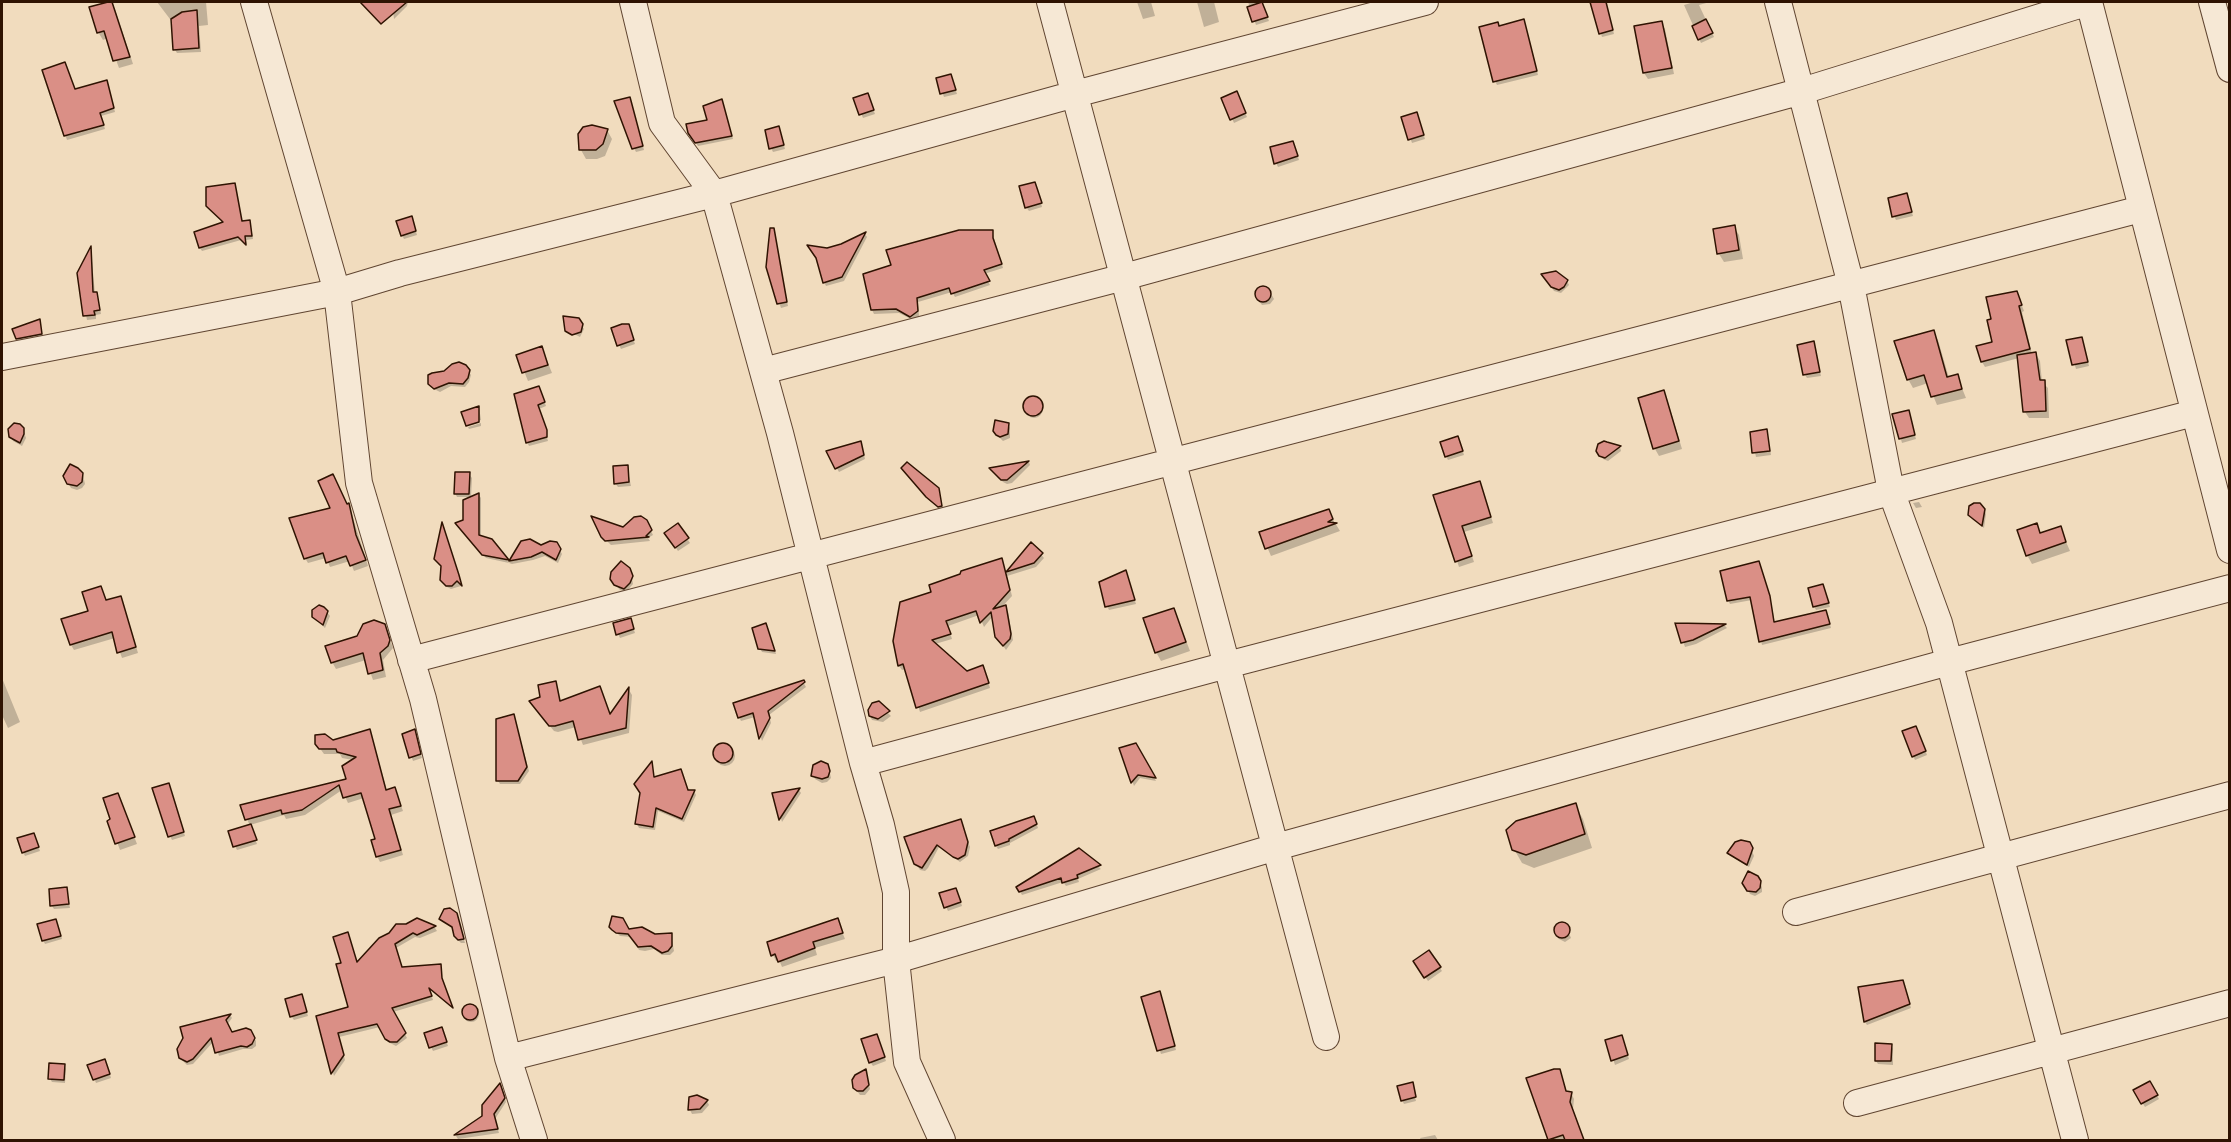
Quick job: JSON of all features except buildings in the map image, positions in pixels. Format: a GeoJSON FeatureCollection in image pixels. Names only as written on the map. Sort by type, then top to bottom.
{"type":"FeatureCollection","features":[{"type":"Feature","properties":{"kind":"street"},"geometry":{"type":"LineString","coordinates":[[254,2],[337,292],[359,483],[423,699],[508,1058],[534,1140]]}},
{"type":"Feature","properties":{"kind":"street"},"geometry":{"type":"LineString","coordinates":[[633,2],[662,123],[714,194],[763,371],[863,763],[881,825],[896,892],[897,960],[907,1062],[942,1140]]}},
{"type":"Feature","properties":{"kind":"street"},"geometry":{"type":"LineString","coordinates":[[1050,2],[1326,1037]]}},
{"type":"Feature","properties":{"kind":"street"},"geometry":{"type":"LineString","coordinates":[[2,357],[337,292],[400,273],[714,194],[1075,94],[1425,2]]}},
{"type":"Feature","properties":{"kind":"street"},"geometry":{"type":"LineString","coordinates":[[1778,2],[1851,285],[1891,491],[1939,623],[2075,1140]]}},
{"type":"Feature","properties":{"kind":"street"},"geometry":{"type":"LineString","coordinates":[[763,371],[1124,277],[1802,91],[2089,2],[2229,550]]}},
{"type":"Feature","properties":{"kind":"street"},"geometry":{"type":"LineString","coordinates":[[2212,2],[2229,69]]}},
{"type":"Feature","properties":{"kind":"street"},"geometry":{"type":"LineString","coordinates":[[411,660],[2141,209]]}},
{"type":"Feature","properties":{"kind":"street"},"geometry":{"type":"LineString","coordinates":[[863,763],[1227,665],[2194,413]]}},
{"type":"Feature","properties":{"kind":"street"},"geometry":{"type":"LineString","coordinates":[[508,1058],[897,960],[1276,847],[1949,662],[2229,588]]}},
{"type":"Feature","properties":{"kind":"street"},"geometry":{"type":"LineString","coordinates":[[1796,912],[2229,795]]}},
{"type":"Feature","properties":{"kind":"street"},"geometry":{"type":"LineString","coordinates":[[1857,1103],[2229,1003]]}}]}
